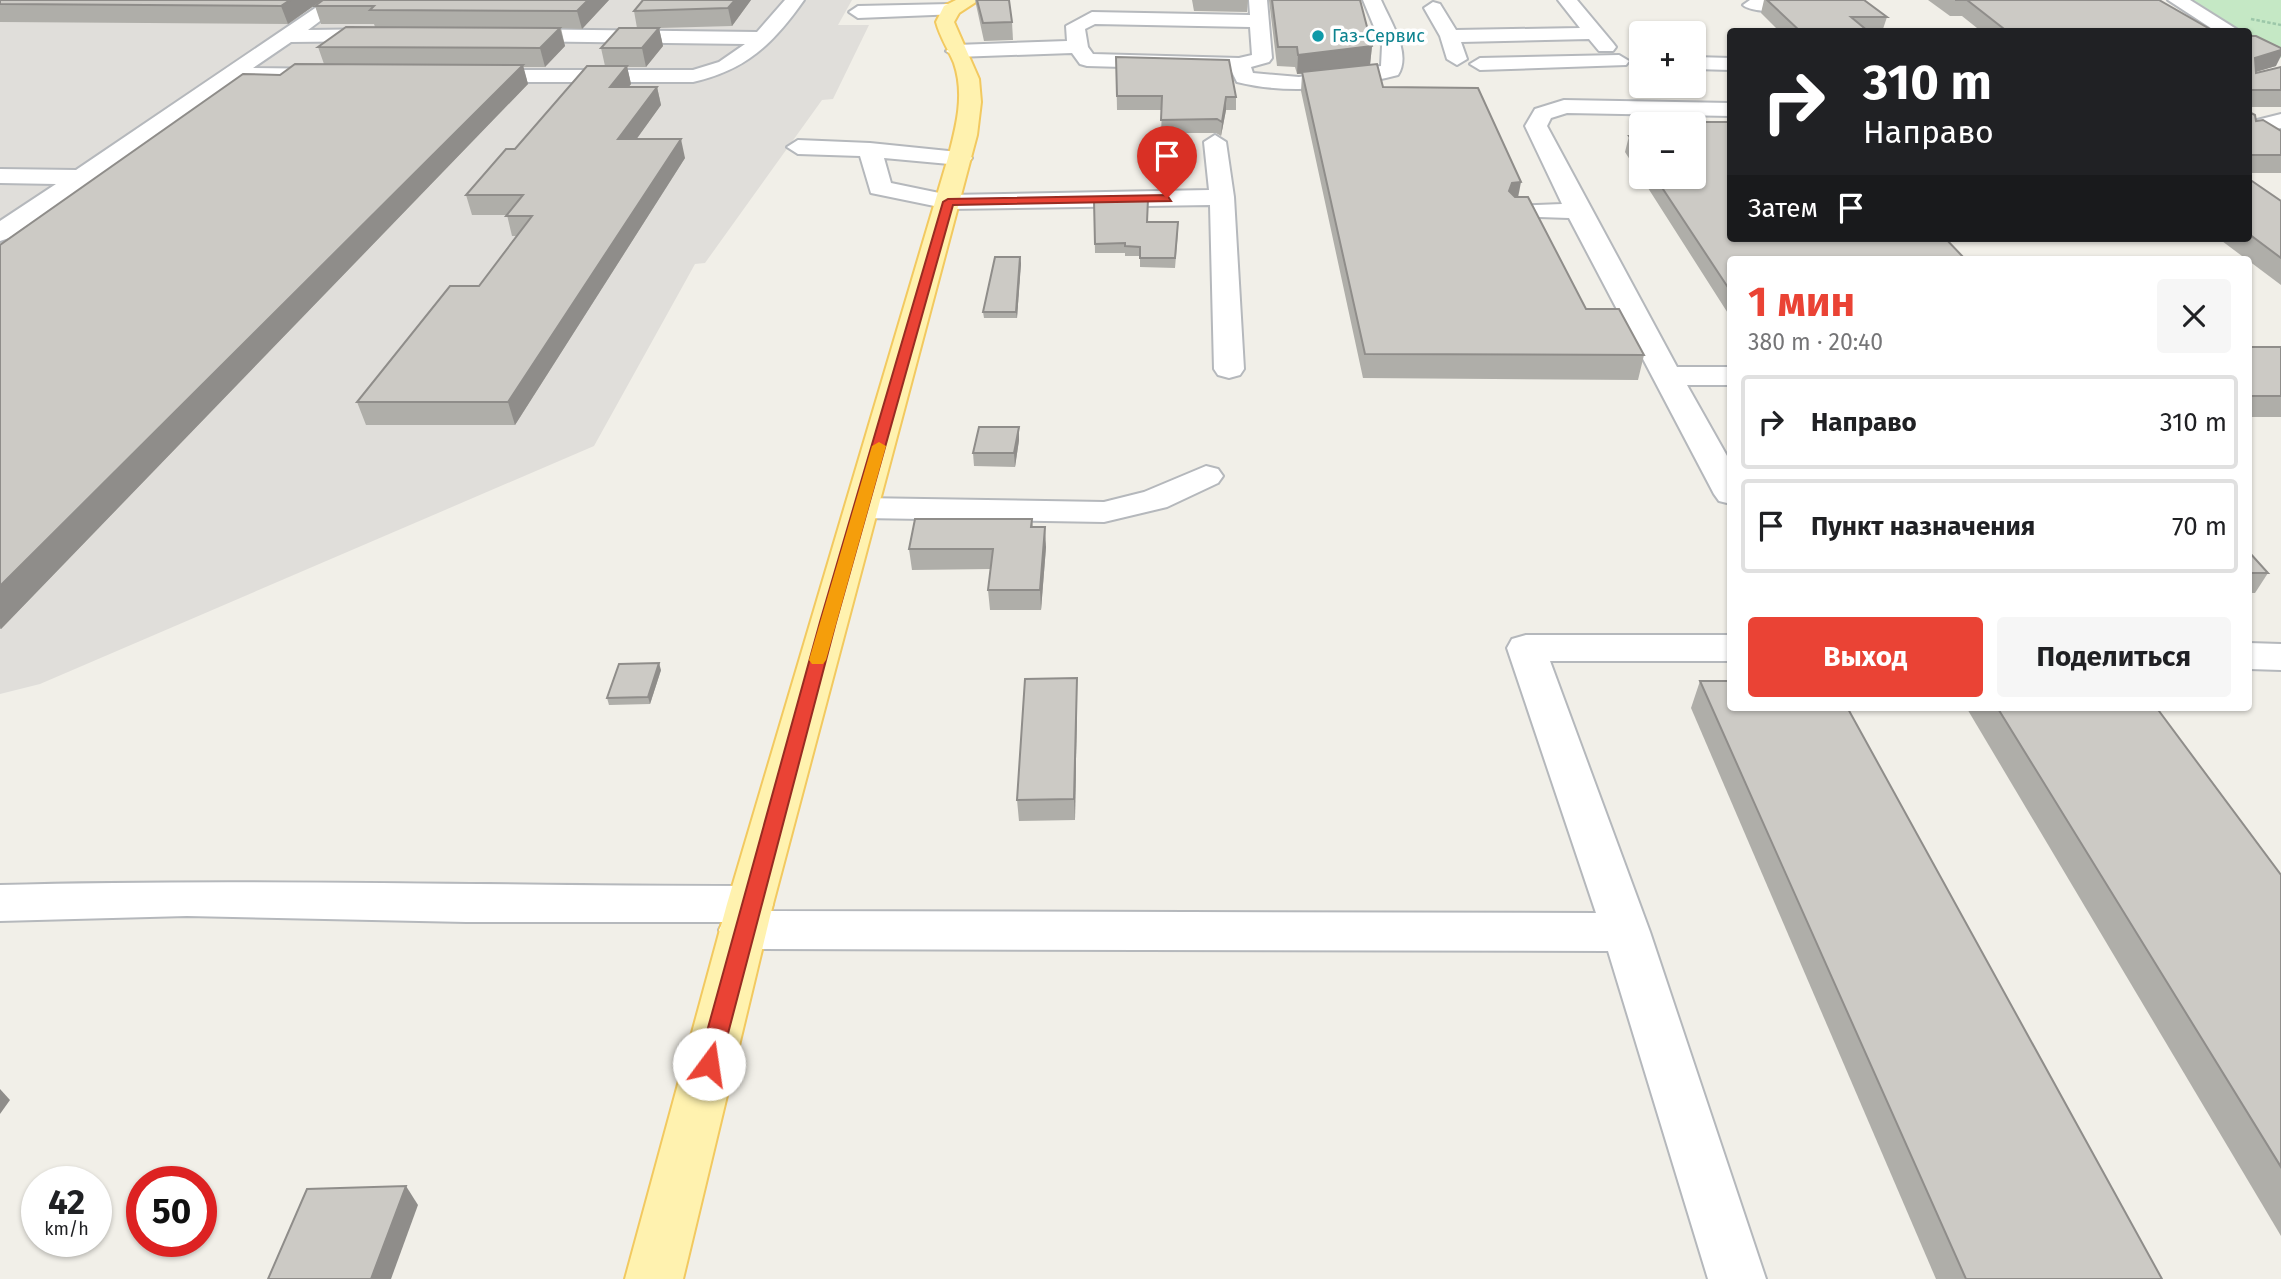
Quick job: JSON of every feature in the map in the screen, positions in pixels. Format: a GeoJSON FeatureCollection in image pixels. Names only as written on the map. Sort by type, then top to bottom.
{"type":"FeatureCollection","features":[{"type":"Feature","properties":{"kind":"main road"},"geometry":{"type":"LineString","coordinates":[[654,1279],[747,917],[960,158],[971,108],[965,68],[945,22],[961,5]]}},
{"type":"Feature","properties":{"kind":"street"},"geometry":{"type":"LineString","coordinates":[[0,233],[339,0]]}},
{"type":"Feature","properties":{"kind":"street"},"geometry":{"type":"LineString","coordinates":[[458,75],[693,76],[733,65],[763,38],[795,0]]}},
{"type":"Feature","properties":{"kind":"street"},"geometry":{"type":"LineString","coordinates":[[1258,0],[1262,58],[1240,64],[1087,60],[1078,47],[1075,26],[1092,18],[1258,20]]}},
{"type":"Feature","properties":{"kind":"street"},"geometry":{"type":"LineString","coordinates":[[1240,64],[1244,78],[1276,83],[1302,84],[1391,71],[1392,46],[1372,0]]}},
{"type":"Feature","properties":{"kind":"street"},"geometry":{"type":"LineString","coordinates":[[1567,0],[1619,61]]}},
{"type":"Feature","properties":{"kind":"street"},"geometry":{"type":"LineString","coordinates":[[2177,0],[2225,28]]}},
{"type":"Feature","properties":{"kind":"street"},"geometry":{"type":"LineString","coordinates":[[1749,3],[1825,6]]}},
{"type":"Feature","properties":{"kind":"street"},"geometry":{"type":"LineString","coordinates":[[1749,3],[1770,23]]}},
{"type":"Feature","properties":{"kind":"street"},"geometry":{"type":"LineString","coordinates":[[858,12],[961,5]]}},
{"type":"Feature","properties":{"kind":"street"},"geometry":{"type":"LineString","coordinates":[[1433,8],[1450,36],[1458,61]]}},
{"type":"Feature","properties":{"kind":"street"},"geometry":{"type":"LineString","coordinates":[[1503,16],[1534,62]]}},
{"type":"Feature","properties":{"kind":"street"},"geometry":{"type":"LineString","coordinates":[[1471,17],[1483,36],[1486,62],[1629,61]]}},
{"type":"Feature","properties":{"kind":"street"},"geometry":{"type":"LineString","coordinates":[[1543,17],[1577,60]]}},
{"type":"Feature","properties":{"kind":"street"},"geometry":{"type":"LineString","coordinates":[[1450,36],[1559,36],[1593,33]]}},
{"type":"Feature","properties":{"kind":"street"},"geometry":{"type":"LineString","coordinates":[[289,36],[400,35]]}},
{"type":"Feature","properties":{"kind":"street"},"geometry":{"type":"LineString","coordinates":[[497,35],[763,38]]}},
{"type":"Feature","properties":{"kind":"street"},"geometry":{"type":"LineString","coordinates":[[956,51],[1078,47]]}},
{"type":"Feature","properties":{"kind":"street"},"geometry":{"type":"LineString","coordinates":[[1706,63],[1727,64]]}},
{"type":"Feature","properties":{"kind":"street"},"geometry":{"type":"LineString","coordinates":[[235,74],[346,75]]}},
{"type":"Feature","properties":{"kind":"street"},"geometry":{"type":"LineString","coordinates":[[1727,110],[1564,106],[1543,114],[1536,126],[1578,211],[1727,487]]}},
{"type":"Feature","properties":{"kind":"street"},"geometry":{"type":"LineString","coordinates":[[2252,128],[2281,121]]}},
{"type":"Feature","properties":{"kind":"street"},"geometry":{"type":"LineString","coordinates":[[1215,142],[1222,198],[1229,369]]}},
{"type":"Feature","properties":{"kind":"street"},"geometry":{"type":"LineString","coordinates":[[798,147],[960,158]]}},
{"type":"Feature","properties":{"kind":"street"},"geometry":{"type":"LineString","coordinates":[[870,150],[880,188],[948,202],[1222,198]]}},
{"type":"Feature","properties":{"kind":"street"},"geometry":{"type":"LineString","coordinates":[[0,176],[83,177]]}},
{"type":"Feature","properties":{"kind":"street"},"geometry":{"type":"LineString","coordinates":[[1520,211],[1578,211]]}},
{"type":"Feature","properties":{"kind":"street"},"geometry":{"type":"LineString","coordinates":[[1667,376],[1727,376]]}},
{"type":"Feature","properties":{"kind":"street"},"geometry":{"type":"LineString","coordinates":[[862,508],[1104,512],[1155,500],[1206,476]]}},
{"type":"Feature","properties":{"kind":"street"},"geometry":{"type":"LineString","coordinates":[[1727,648],[1526,648],[1626,932],[1737,1279]]}},
{"type":"Feature","properties":{"kind":"street"},"geometry":{"type":"LineString","coordinates":[[2252,656],[2281,657]]}},
{"type":"Feature","properties":{"kind":"street"},"geometry":{"type":"LineString","coordinates":[[0,903],[187,898],[466,904],[747,917],[1626,932]]}},
{"type":"Feature","properties":{"kind":"shaded area"},"geometry":{"type":"Polygon","coordinates":[[[0,0],[852,0],[838,25],[869,25],[833,99],[822,100],[705,263],[695,264],[594,446],[40,684],[0,694],[0,0]]]}},
{"type":"Feature","properties":{"kind":"green space"},"geometry":{"type":"Polygon","coordinates":[[[2179,0],[2281,0],[2281,58],[2252,42],[2252,28],[2230,28],[2179,0]]]}},
{"type":"Feature","properties":{"kind":"building"},"geometry":{"type":"Polygon","coordinates":[[[0,0],[290,0],[281,6],[0,4],[0,0]]]}},
{"type":"Feature","properties":{"kind":"building"},"geometry":{"type":"Polygon","coordinates":[[[323,0],[588,0],[577,11],[370,10],[374,6],[315,6],[323,0]]]}},
{"type":"Feature","properties":{"kind":"building"},"geometry":{"type":"Polygon","coordinates":[[[643,0],[735,0],[728,8],[634,11],[643,0]]]}},
{"type":"Feature","properties":{"kind":"building"},"geometry":{"type":"Polygon","coordinates":[[[977,0],[1009,0],[1012,22],[983,23],[977,0]]]}},
{"type":"Feature","properties":{"kind":"building","name":"Газ-Сервис"},"geometry":{"type":"Polygon","coordinates":[[[1272,0],[1360,0],[1372,46],[1298,55],[1297,47],[1278,47],[1272,0]]]}},
{"type":"Feature","properties":{"kind":"building"},"geometry":{"type":"Polygon","coordinates":[[[1767,0],[1864,0],[1887,17],[1851,17],[1864,28],[1797,28],[1767,0]]]}},
{"type":"Feature","properties":{"kind":"building"},"geometry":{"type":"Polygon","coordinates":[[[1967,0],[2159,0],[2208,28],[2003,28],[1967,0]]]}},
{"type":"Feature","properties":{"kind":"building"},"geometry":{"type":"Polygon","coordinates":[[[346,27],[560,28],[540,48],[318,47],[346,27]]]}},
{"type":"Feature","properties":{"kind":"building"},"geometry":{"type":"Polygon","coordinates":[[[619,28],[659,28],[642,48],[601,48],[619,28]]]}},
{"type":"Feature","properties":{"kind":"building"},"geometry":{"type":"Polygon","coordinates":[[[2252,36],[2281,48],[2255,58],[2256,73],[2281,67],[2281,90],[2252,90],[2252,36]]]}},
{"type":"Feature","properties":{"kind":"building"},"geometry":{"type":"Polygon","coordinates":[[[1116,57],[1229,60],[1236,97],[1226,97],[1222,122],[1217,119],[1161,120],[1162,96],[1117,96],[1116,57]]]}},
{"type":"Feature","properties":{"kind":"building"},"geometry":{"type":"Polygon","coordinates":[[[295,64],[523,65],[0,586],[0,245],[243,74],[280,75],[295,64]]]}},
{"type":"Feature","properties":{"kind":"building"},"geometry":{"type":"Polygon","coordinates":[[[1377,64],[1383,87],[1478,88],[1521,182],[1512,183],[1509,191],[1515,197],[1528,197],[1586,309],[1619,309],[1644,355],[1365,354],[1302,72],[1377,64]]]}},
{"type":"Feature","properties":{"kind":"building"},"geometry":{"type":"Polygon","coordinates":[[[587,66],[627,66],[610,87],[657,87],[618,139],[681,139],[508,402],[357,402],[450,286],[479,286],[532,216],[506,216],[523,195],[466,195],[506,149],[515,149],[587,66]]]}},
{"type":"Feature","properties":{"kind":"building"},"geometry":{"type":"Polygon","coordinates":[[[2252,114],[2256,121],[2263,120],[2281,131],[2281,155],[2252,155],[2252,114]]]}},
{"type":"Feature","properties":{"kind":"building"},"geometry":{"type":"Polygon","coordinates":[[[1706,122],[1727,122],[1727,242],[1949,242],[1962,256],[1727,256],[1727,286],[1663,189],[1706,189],[1706,122]]]}},
{"type":"Feature","properties":{"kind":"building"},"geometry":{"type":"Polygon","coordinates":[[[2252,181],[2281,201],[2281,258],[2252,236],[2252,181]]]}},
{"type":"Feature","properties":{"kind":"building"},"geometry":{"type":"Polygon","coordinates":[[[1148,199],[1147,222],[1178,222],[1175,258],[1140,258],[1140,247],[1125,246],[1125,243],[1095,244],[1094,200],[1148,199]]]}},
{"type":"Feature","properties":{"kind":"building"},"geometry":{"type":"Polygon","coordinates":[[[995,257],[1020,257],[1016,312],[983,312],[995,257]]]}},
{"type":"Feature","properties":{"kind":"building"},"geometry":{"type":"Polygon","coordinates":[[[2252,347],[2281,347],[2281,396],[2252,396],[2252,347]]]}},
{"type":"Feature","properties":{"kind":"building"},"geometry":{"type":"Polygon","coordinates":[[[979,427],[1019,427],[1014,453],[973,453],[979,427]]]}},
{"type":"Feature","properties":{"kind":"building"},"geometry":{"type":"Polygon","coordinates":[[[915,519],[1032,519],[1031,527],[1045,527],[1040,590],[988,590],[993,549],[909,549],[915,519]]]}},
{"type":"Feature","properties":{"kind":"building"},"geometry":{"type":"Polygon","coordinates":[[[2252,555],[2268,573],[2252,573],[2252,555]]]}},
{"type":"Feature","properties":{"kind":"building"},"geometry":{"type":"Polygon","coordinates":[[[659,663],[648,697],[607,698],[619,664],[659,663]]]}},
{"type":"Feature","properties":{"kind":"building"},"geometry":{"type":"Polygon","coordinates":[[[1077,678],[1074,799],[1017,800],[1025,679],[1077,678]]]}},
{"type":"Feature","properties":{"kind":"building"},"geometry":{"type":"Polygon","coordinates":[[[1700,681],[1727,681],[1727,711],[1849,711],[2162,1279],[1966,1279],[1700,681]]]}},
{"type":"Feature","properties":{"kind":"building"},"geometry":{"type":"Polygon","coordinates":[[[1999,711],[2159,711],[2281,875],[2281,1167],[1999,711]]]}},
{"type":"Feature","properties":{"kind":"building"},"geometry":{"type":"Polygon","coordinates":[[[406,1186],[371,1279],[268,1279],[307,1189],[406,1186]]]}},
{"type":"Feature","properties":{"kind":"slow traffic"},"geometry":{"type":"LineString","coordinates":[[818,660],[879,446]]}},
{"type":"Feature","properties":{"kind":"place","name":"Газ-Сервис"},"geometry":{"type":"Point","coordinates":[1318,36]}},
{"type":"Feature","properties":{"kind":"route"},"geometry":{"type":"LineString","coordinates":[[709,1064],[828,622],[948,202],[1167,198]]}}]}
